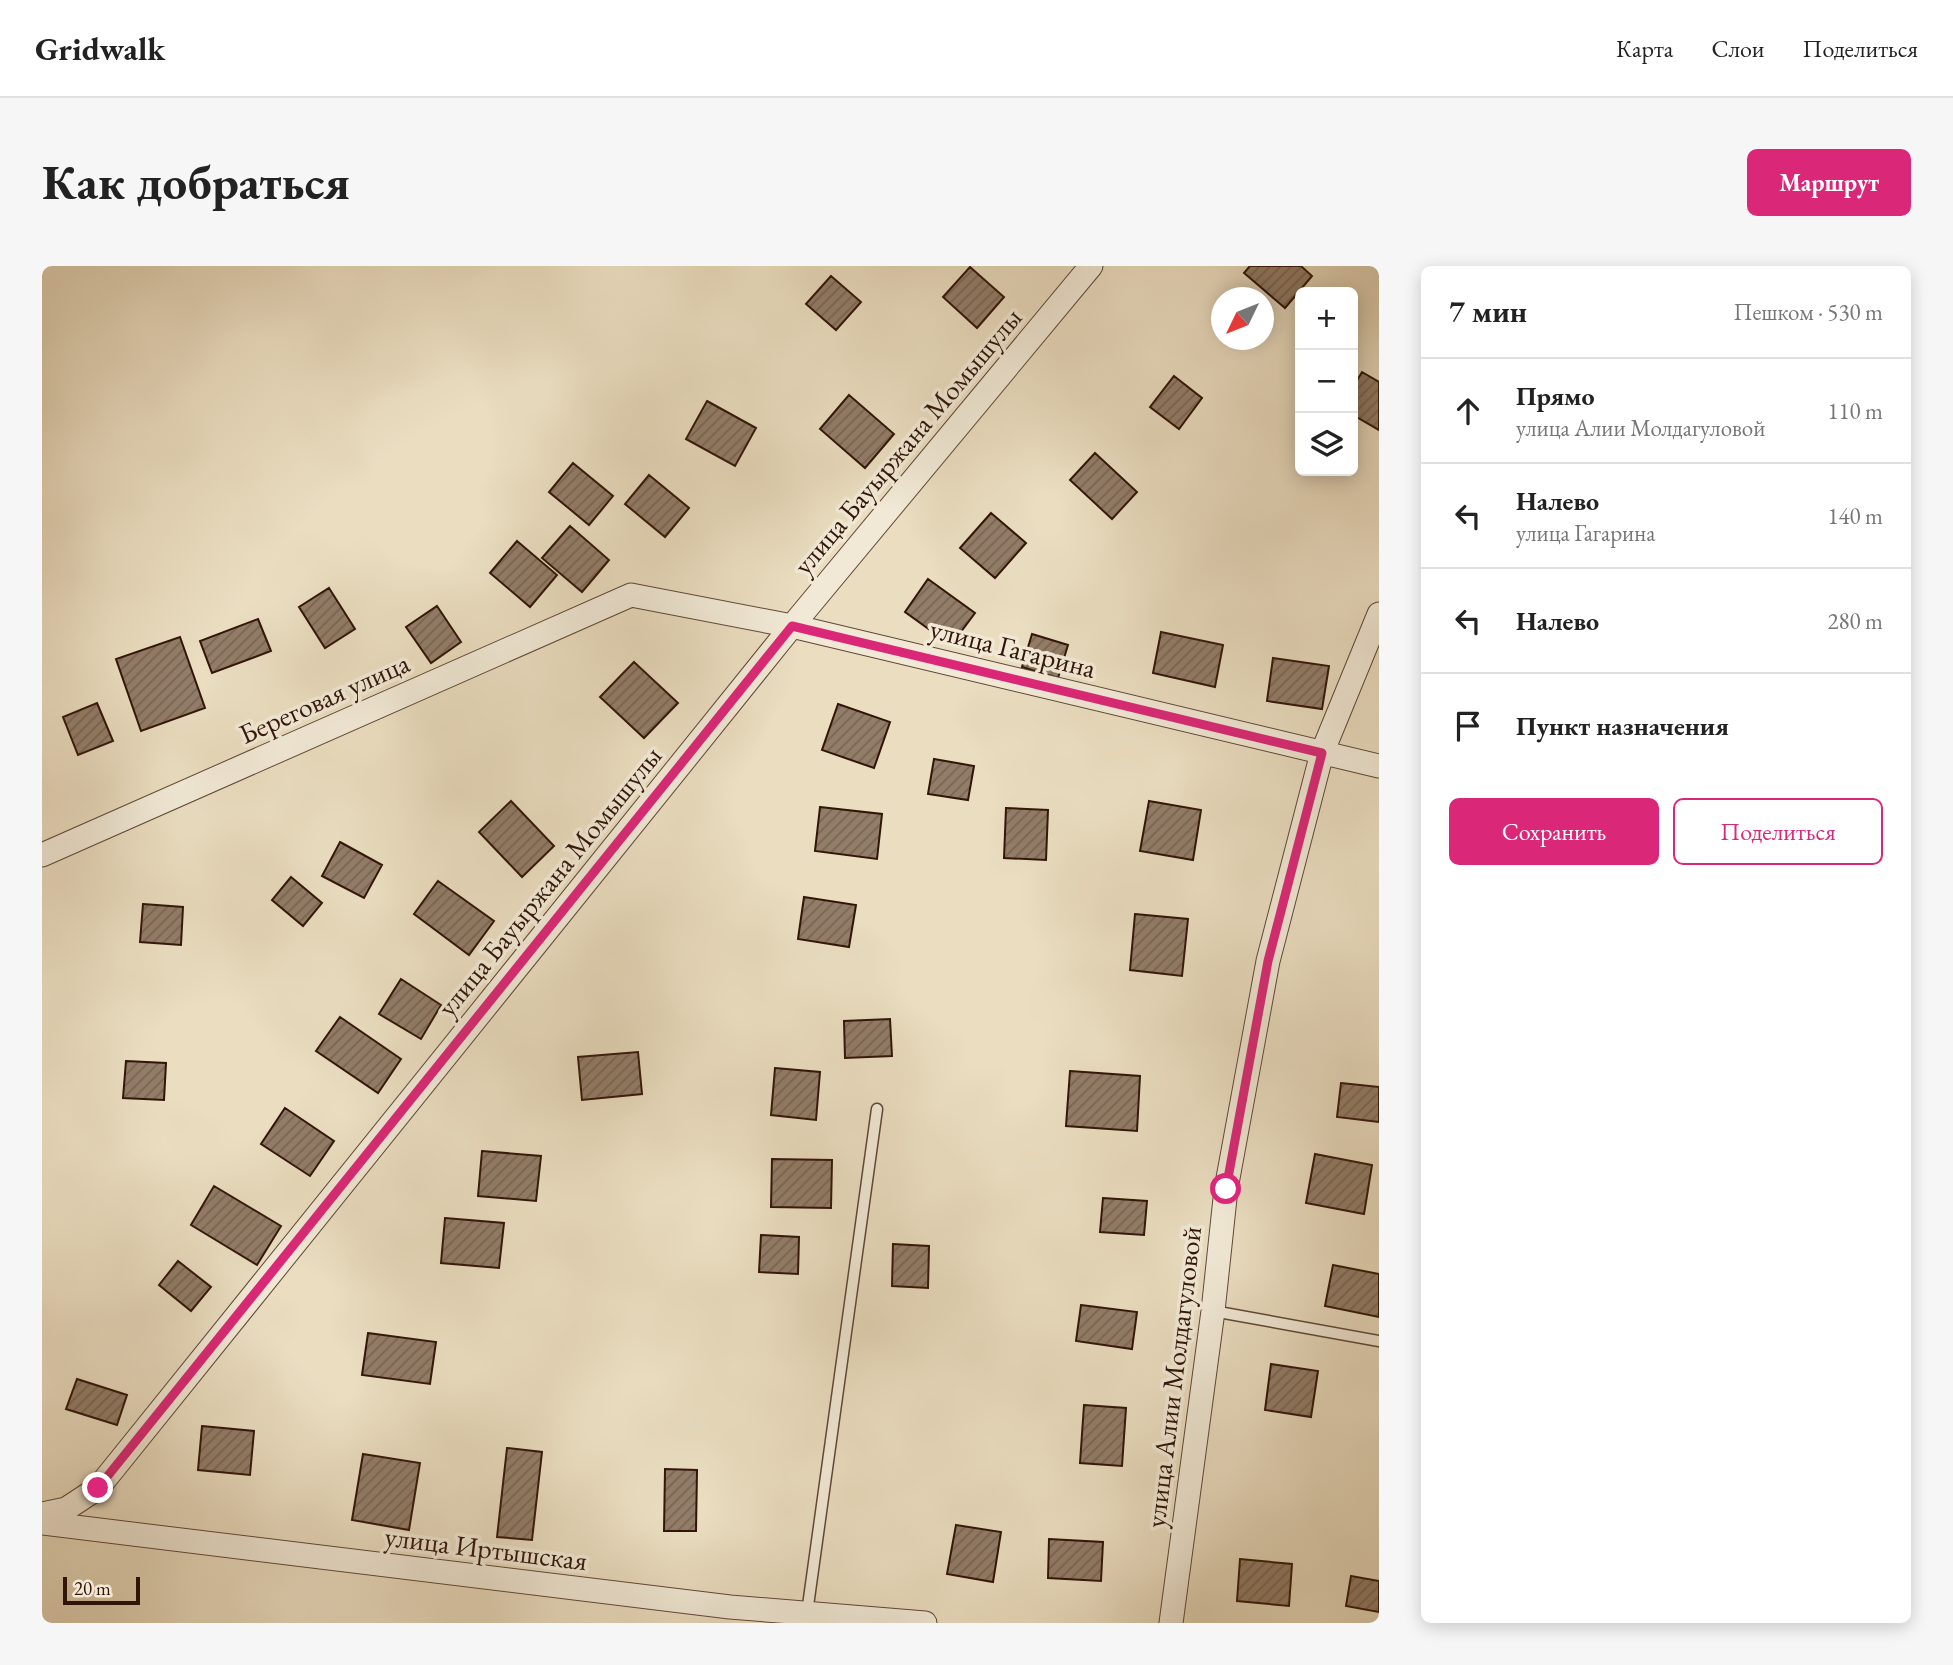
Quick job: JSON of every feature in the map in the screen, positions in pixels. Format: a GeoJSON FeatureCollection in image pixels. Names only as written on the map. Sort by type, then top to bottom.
{"type":"FeatureCollection","features":[{"type":"Feature","properties":{"kind":"street","name":"улица Бауыржана Момышулы"},"geometry":{"type":"LineString","coordinates":[[42,1514],[66,1509],[98,1488],[792,626],[1091,266]]}},
{"type":"Feature","properties":{"kind":"street","name":"улица Гагарина"},"geometry":{"type":"LineString","coordinates":[[631,595],[792,626],[1379,766]]}},
{"type":"Feature","properties":{"kind":"street","name":"Береговая улица"},"geometry":{"type":"LineString","coordinates":[[42,855],[631,595]]}},
{"type":"Feature","properties":{"kind":"street","name":"улица Алии Молдагуловой"},"geometry":{"type":"LineString","coordinates":[[1171,1623],[1213,1311],[1226,1189],[1268,961],[1322,753],[1379,614]]}},
{"type":"Feature","properties":{"kind":"street","name":"улица Иртышская"},"geometry":{"type":"LineString","coordinates":[[42,1524],[729,1611],[807,1613],[925,1623]]}},
{"type":"Feature","properties":{"kind":"lane"},"geometry":{"type":"LineString","coordinates":[[807,1613],[877,1108]]}},
{"type":"Feature","properties":{"kind":"lane"},"geometry":{"type":"LineString","coordinates":[[1213,1311],[1379,1341]]}},
{"type":"Feature","properties":{"kind":"building"},"geometry":{"type":"Polygon","coordinates":[[[1250,266],[1301,266],[1312,276],[1303,287],[1295,287],[1295,296],[1285,308],[1274,299],[1274,287],[1260,287],[1244,273],[1250,266]]]}},
{"type":"Feature","properties":{"kind":"building"},"geometry":{"type":"Polygon","coordinates":[[[970,267],[1004,297],[977,328],[943,297],[970,267]]]}},
{"type":"Feature","properties":{"kind":"building"},"geometry":{"type":"Polygon","coordinates":[[[831,276],[861,302],[836,330],[806,304],[831,276]]]}},
{"type":"Feature","properties":{"kind":"building"},"geometry":{"type":"Polygon","coordinates":[[[1362,372],[1379,382],[1379,430],[1358,418],[1358,379],[1362,372]]]}},
{"type":"Feature","properties":{"kind":"building"},"geometry":{"type":"Polygon","coordinates":[[[1174,376],[1202,398],[1179,429],[1150,407],[1174,376]]]}},
{"type":"Feature","properties":{"kind":"building"},"geometry":{"type":"Polygon","coordinates":[[[849,395],[894,434],[865,468],[820,429],[849,395]]]}},
{"type":"Feature","properties":{"kind":"building"},"geometry":{"type":"Polygon","coordinates":[[[707,401],[756,428],[735,466],[686,439],[707,401]]]}},
{"type":"Feature","properties":{"kind":"building"},"geometry":{"type":"Polygon","coordinates":[[[1095,453],[1137,492],[1112,519],[1070,480],[1095,453]]]}},
{"type":"Feature","properties":{"kind":"building"},"geometry":{"type":"Polygon","coordinates":[[[573,463],[613,496],[589,525],[549,492],[573,463]]]}},
{"type":"Feature","properties":{"kind":"building"},"geometry":{"type":"Polygon","coordinates":[[[649,475],[689,508],[665,537],[625,504],[649,475]]]}},
{"type":"Feature","properties":{"kind":"building"},"geometry":{"type":"Polygon","coordinates":[[[991,513],[1026,543],[995,578],[960,548],[991,513]]]}},
{"type":"Feature","properties":{"kind":"building"},"geometry":{"type":"Polygon","coordinates":[[[570,526],[609,560],[582,592],[542,558],[570,526]]]}},
{"type":"Feature","properties":{"kind":"building"},"geometry":{"type":"Polygon","coordinates":[[[517,541],[557,575],[530,607],[490,573],[517,541]]]}},
{"type":"Feature","properties":{"kind":"building"},"geometry":{"type":"Polygon","coordinates":[[[928,579],[975,613],[951,645],[905,612],[928,579]]]}},
{"type":"Feature","properties":{"kind":"building"},"geometry":{"type":"Polygon","coordinates":[[[329,588],[355,629],[325,648],[299,607],[329,588]]]}},
{"type":"Feature","properties":{"kind":"building"},"geometry":{"type":"Polygon","coordinates":[[[437,606],[461,642],[431,663],[406,627],[437,606]]]}},
{"type":"Feature","properties":{"kind":"building"},"geometry":{"type":"Polygon","coordinates":[[[258,619],[271,651],[212,673],[200,641],[258,619]]]}},
{"type":"Feature","properties":{"kind":"building"},"geometry":{"type":"Polygon","coordinates":[[[1161,632],[1223,645],[1215,687],[1153,673],[1161,632]]]}},
{"type":"Feature","properties":{"kind":"building"},"geometry":{"type":"Polygon","coordinates":[[[1032,634],[1068,645],[1058,678],[1022,667],[1032,634]]]}},
{"type":"Feature","properties":{"kind":"building"},"geometry":{"type":"Polygon","coordinates":[[[180,637],[205,708],[141,731],[116,659],[180,637]]]}},
{"type":"Feature","properties":{"kind":"building"},"geometry":{"type":"Polygon","coordinates":[[[1273,658],[1329,666],[1322,709],[1267,701],[1273,658]]]}},
{"type":"Feature","properties":{"kind":"building"},"geometry":{"type":"Polygon","coordinates":[[[634,662],[678,703],[644,738],[600,697],[634,662]]]}},
{"type":"Feature","properties":{"kind":"building"},"geometry":{"type":"Polygon","coordinates":[[[97,703],[113,741],[78,755],[63,717],[97,703]]]}},
{"type":"Feature","properties":{"kind":"building"},"geometry":{"type":"Polygon","coordinates":[[[838,704],[890,722],[874,768],[822,750],[838,704]]]}},
{"type":"Feature","properties":{"kind":"building"},"geometry":{"type":"Polygon","coordinates":[[[934,759],[974,766],[968,800],[928,794],[934,759]]]}},
{"type":"Feature","properties":{"kind":"building"},"geometry":{"type":"Polygon","coordinates":[[[511,801],[554,846],[522,877],[479,832],[511,801]]]}},
{"type":"Feature","properties":{"kind":"building"},"geometry":{"type":"Polygon","coordinates":[[[1149,801],[1201,810],[1193,860],[1140,851],[1149,801]]]}},
{"type":"Feature","properties":{"kind":"building"},"geometry":{"type":"Polygon","coordinates":[[[820,807],[882,814],[877,859],[815,851],[820,807]]]}},
{"type":"Feature","properties":{"kind":"building"},"geometry":{"type":"Polygon","coordinates":[[[1006,808],[1048,810],[1046,860],[1004,858],[1006,808]]]}},
{"type":"Feature","properties":{"kind":"building"},"geometry":{"type":"Polygon","coordinates":[[[340,842],[382,865],[364,898],[322,876],[340,842]]]}},
{"type":"Feature","properties":{"kind":"building"},"geometry":{"type":"Polygon","coordinates":[[[291,877],[322,903],[303,926],[272,900],[291,877]]]}},
{"type":"Feature","properties":{"kind":"building"},"geometry":{"type":"Polygon","coordinates":[[[438,881],[494,921],[469,955],[414,914],[438,881]]]}},
{"type":"Feature","properties":{"kind":"building"},"geometry":{"type":"Polygon","coordinates":[[[804,897],[856,905],[849,947],[798,939],[804,897]]]}},
{"type":"Feature","properties":{"kind":"building"},"geometry":{"type":"Polygon","coordinates":[[[143,904],[183,907],[181,945],[140,942],[143,904]]]}},
{"type":"Feature","properties":{"kind":"building"},"geometry":{"type":"Polygon","coordinates":[[[1135,914],[1188,919],[1182,976],[1130,970],[1135,914]]]}},
{"type":"Feature","properties":{"kind":"building"},"geometry":{"type":"Polygon","coordinates":[[[401,979],[441,1005],[421,1039],[379,1014],[401,979]]]}},
{"type":"Feature","properties":{"kind":"building"},"geometry":{"type":"Polygon","coordinates":[[[340,1017],[401,1059],[378,1093],[316,1051],[340,1017]]]}},
{"type":"Feature","properties":{"kind":"building"},"geometry":{"type":"Polygon","coordinates":[[[890,1019],[892,1056],[845,1058],[844,1021],[890,1019]]]}},
{"type":"Feature","properties":{"kind":"building"},"geometry":{"type":"Polygon","coordinates":[[[638,1052],[642,1094],[582,1100],[578,1057],[638,1052]]]}},
{"type":"Feature","properties":{"kind":"building"},"geometry":{"type":"Polygon","coordinates":[[[126,1061],[166,1063],[164,1100],[123,1098],[126,1061]]]}},
{"type":"Feature","properties":{"kind":"building"},"geometry":{"type":"Polygon","coordinates":[[[775,1068],[820,1072],[816,1120],[771,1115],[775,1068]]]}},
{"type":"Feature","properties":{"kind":"building"},"geometry":{"type":"Polygon","coordinates":[[[1070,1071],[1140,1076],[1137,1131],[1066,1126],[1070,1071]]]}},
{"type":"Feature","properties":{"kind":"building"},"geometry":{"type":"Polygon","coordinates":[[[1341,1083],[1379,1087],[1379,1122],[1337,1117],[1341,1083]]]}},
{"type":"Feature","properties":{"kind":"building"},"geometry":{"type":"Polygon","coordinates":[[[285,1108],[334,1141],[310,1176],[261,1144],[285,1108]]]}},
{"type":"Feature","properties":{"kind":"building"},"geometry":{"type":"Polygon","coordinates":[[[482,1151],[541,1156],[536,1201],[478,1196],[482,1151]]]}},
{"type":"Feature","properties":{"kind":"building"},"geometry":{"type":"Polygon","coordinates":[[[1315,1154],[1372,1165],[1364,1214],[1306,1203],[1315,1154]]]}},
{"type":"Feature","properties":{"kind":"building"},"geometry":{"type":"Polygon","coordinates":[[[772,1159],[832,1160],[831,1208],[771,1207],[772,1159]]]}},
{"type":"Feature","properties":{"kind":"building"},"geometry":{"type":"Polygon","coordinates":[[[214,1186],[281,1226],[257,1265],[191,1225],[214,1186]]]}},
{"type":"Feature","properties":{"kind":"building"},"geometry":{"type":"Polygon","coordinates":[[[1103,1198],[1147,1201],[1144,1235],[1100,1232],[1103,1198]]]}},
{"type":"Feature","properties":{"kind":"building"},"geometry":{"type":"Polygon","coordinates":[[[445,1218],[504,1223],[499,1268],[441,1263],[445,1218]]]}},
{"type":"Feature","properties":{"kind":"building"},"geometry":{"type":"Polygon","coordinates":[[[761,1235],[799,1237],[798,1274],[759,1272],[761,1235]]]}},
{"type":"Feature","properties":{"kind":"building"},"geometry":{"type":"Polygon","coordinates":[[[893,1244],[929,1246],[928,1288],[892,1286],[893,1244]]]}},
{"type":"Feature","properties":{"kind":"building"},"geometry":{"type":"Polygon","coordinates":[[[178,1261],[211,1287],[191,1311],[159,1285],[178,1261]]]}},
{"type":"Feature","properties":{"kind":"building"},"geometry":{"type":"Polygon","coordinates":[[[1333,1265],[1379,1274],[1379,1317],[1325,1306],[1333,1265]]]}},
{"type":"Feature","properties":{"kind":"building"},"geometry":{"type":"Polygon","coordinates":[[[1081,1305],[1137,1312],[1132,1349],[1076,1341],[1081,1305]]]}},
{"type":"Feature","properties":{"kind":"building"},"geometry":{"type":"Polygon","coordinates":[[[368,1333],[436,1342],[430,1384],[362,1375],[368,1333]]]}},
{"type":"Feature","properties":{"kind":"building"},"geometry":{"type":"Polygon","coordinates":[[[1271,1364],[1318,1371],[1311,1417],[1265,1410],[1271,1364]]]}},
{"type":"Feature","properties":{"kind":"building"},"geometry":{"type":"Polygon","coordinates":[[[77,1379],[127,1395],[117,1425],[66,1409],[77,1379]]]}},
{"type":"Feature","properties":{"kind":"building"},"geometry":{"type":"Polygon","coordinates":[[[1084,1405],[1126,1408],[1122,1466],[1080,1463],[1084,1405]]]}},
{"type":"Feature","properties":{"kind":"building"},"geometry":{"type":"Polygon","coordinates":[[[202,1426],[254,1431],[250,1475],[198,1470],[202,1426]]]}},
{"type":"Feature","properties":{"kind":"building"},"geometry":{"type":"Polygon","coordinates":[[[507,1448],[542,1452],[532,1540],[497,1537],[507,1448]]]}},
{"type":"Feature","properties":{"kind":"building"},"geometry":{"type":"Polygon","coordinates":[[[363,1454],[420,1463],[409,1530],[352,1520],[363,1454]]]}},
{"type":"Feature","properties":{"kind":"building"},"geometry":{"type":"Polygon","coordinates":[[[665,1469],[697,1470],[696,1531],[664,1531],[665,1469]]]}},
{"type":"Feature","properties":{"kind":"building"},"geometry":{"type":"Polygon","coordinates":[[[956,1525],[1001,1532],[993,1582],[947,1574],[956,1525]]]}},
{"type":"Feature","properties":{"kind":"building"},"geometry":{"type":"Polygon","coordinates":[[[1049,1539],[1103,1542],[1101,1581],[1048,1578],[1049,1539]]]}},
{"type":"Feature","properties":{"kind":"building"},"geometry":{"type":"Polygon","coordinates":[[[1240,1559],[1292,1564],[1289,1606],[1237,1601],[1240,1559]]]}},
{"type":"Feature","properties":{"kind":"building"},"geometry":{"type":"Polygon","coordinates":[[[1351,1576],[1379,1581],[1379,1612],[1346,1606],[1351,1576]]]}},
{"type":"Feature","properties":{"kind":"route"},"geometry":{"type":"LineString","coordinates":[[98,1488],[792,626],[1322,753],[1268,961],[1226,1189]]}}]}
